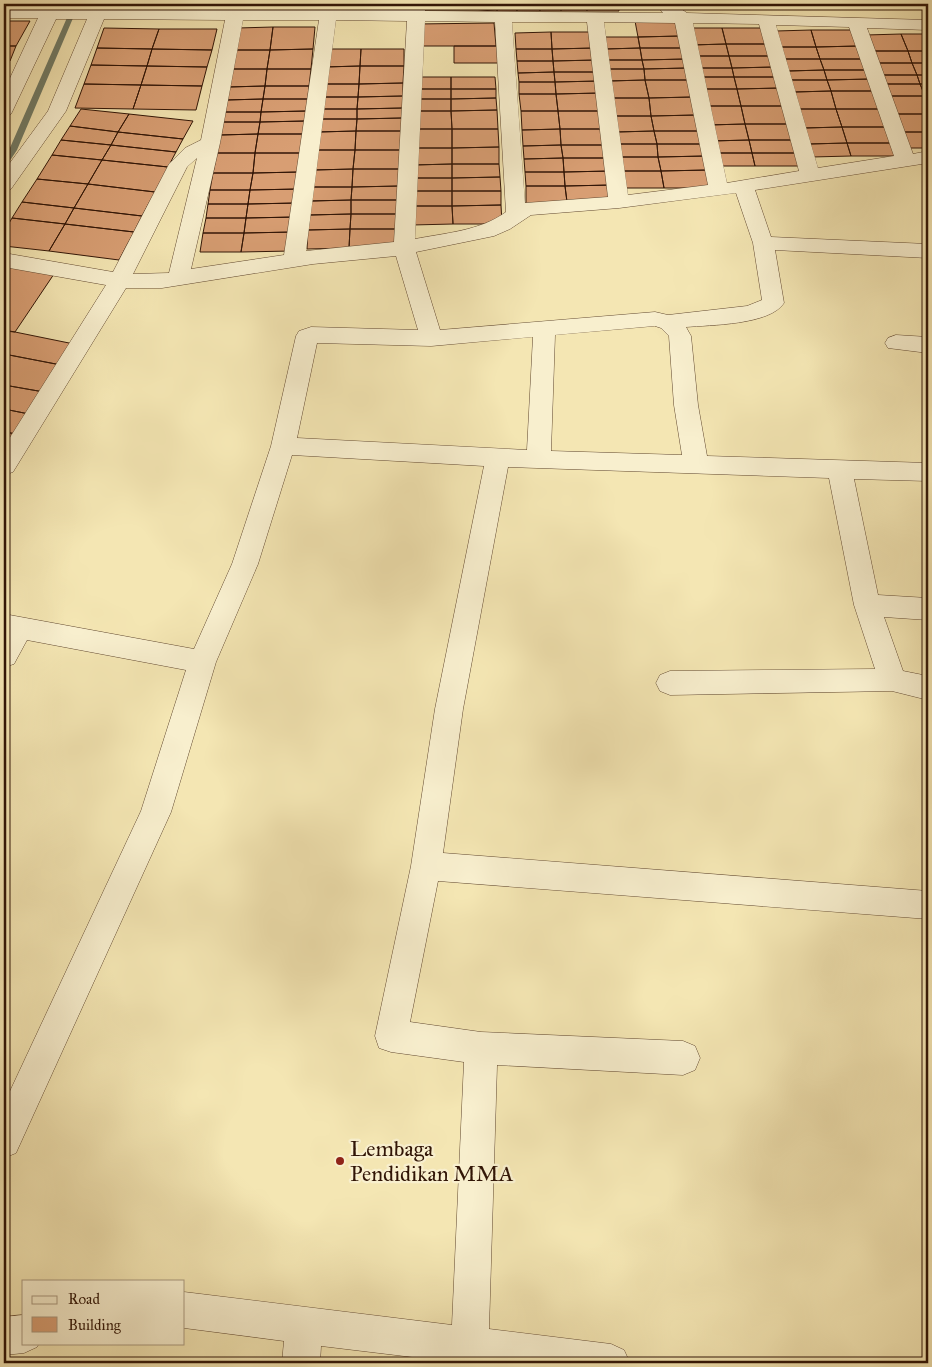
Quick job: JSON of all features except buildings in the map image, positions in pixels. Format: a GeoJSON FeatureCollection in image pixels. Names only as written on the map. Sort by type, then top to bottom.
{"type":"FeatureCollection","features":[{"type":"Feature","properties":{"kind":"street"},"geometry":{"type":"LineString","coordinates":[[661,4],[682,18],[719,190]]}},
{"type":"Feature","properties":{"kind":"street"},"geometry":{"type":"LineString","coordinates":[[178,279],[210,143],[236,9]]}},
{"type":"Feature","properties":{"kind":"street"},"geometry":{"type":"LineString","coordinates":[[294,260],[329,9]]}},
{"type":"Feature","properties":{"kind":"street"},"geometry":{"type":"LineString","coordinates":[[4,110],[56,10]]}},
{"type":"Feature","properties":{"kind":"street"},"geometry":{"type":"LineString","coordinates":[[4,13],[56,10],[417,10],[503,17],[766,19],[928,25]]}},
{"type":"Feature","properties":{"kind":"street"},"geometry":{"type":"LineString","coordinates":[[4,185],[57,111],[96,10]]}},
{"type":"Feature","properties":{"kind":"street"},"geometry":{"type":"LineString","coordinates":[[417,10],[404,248],[431,338]]}},
{"type":"Feature","properties":{"kind":"street"},"geometry":{"type":"LineString","coordinates":[[503,17],[516,214]]}},
{"type":"Feature","properties":{"kind":"street"},"geometry":{"type":"LineString","coordinates":[[595,17],[619,202]]}},
{"type":"Feature","properties":{"kind":"street"},"geometry":{"type":"LineString","coordinates":[[766,19],[810,176]]}},
{"type":"Feature","properties":{"kind":"street"},"geometry":{"type":"LineString","coordinates":[[856,22],[904,159]]}},
{"type":"Feature","properties":{"kind":"street"},"geometry":{"type":"LineString","coordinates":[[4,466],[120,280],[179,164],[192,152],[210,143]]}},
{"type":"Feature","properties":{"kind":"street"},"geometry":{"type":"LineString","coordinates":[[4,260],[138,282],[178,279],[294,260],[404,248],[487,231],[528,209],[619,202],[744,187],[904,159],[928,157]]}},
{"type":"Feature","properties":{"kind":"street"},"geometry":{"type":"LineString","coordinates":[[668,322],[751,312],[773,303],[763,243],[744,187]]}},
{"type":"Feature","properties":{"kind":"street"},"geometry":{"type":"LineString","coordinates":[[763,243],[928,251]]}},
{"type":"Feature","properties":{"kind":"street"},"geometry":{"type":"LineString","coordinates":[[4,1140],[156,812],[202,662],[245,564],[283,446],[309,335],[431,338],[656,319],[668,322],[676,327],[680,336],[686,404],[696,465]]}},
{"type":"Feature","properties":{"kind":"street"},"geometry":{"type":"LineString","coordinates":[[539,459],[544,328]]}},
{"type":"Feature","properties":{"kind":"street"},"geometry":{"type":"LineString","coordinates":[[896,343],[928,345]]}},
{"type":"Feature","properties":{"kind":"street"},"geometry":{"type":"LineString","coordinates":[[283,446],[498,458],[928,472]]}},
{"type":"Feature","properties":{"kind":"street"},"geometry":{"type":"LineString","coordinates":[[498,458],[450,709],[426,866],[391,1036],[481,1048],[683,1058]]}},
{"type":"Feature","properties":{"kind":"street"},"geometry":{"type":"LineString","coordinates":[[840,470],[867,605],[892,680]]}},
{"type":"Feature","properties":{"kind":"street"},"geometry":{"type":"LineString","coordinates":[[867,605],[928,609]]}},
{"type":"Feature","properties":{"kind":"street"},"geometry":{"type":"LineString","coordinates":[[4,656],[12,627],[202,662]]}},
{"type":"Feature","properties":{"kind":"street"},"geometry":{"type":"LineString","coordinates":[[670,683],[892,680],[928,688]]}},
{"type":"Feature","properties":{"kind":"street"},"geometry":{"type":"LineString","coordinates":[[426,866],[928,905]]}},
{"type":"Feature","properties":{"kind":"street"},"geometry":{"type":"LineString","coordinates":[[470,1346],[481,1048]]}},
{"type":"Feature","properties":{"kind":"street"},"geometry":{"type":"LineString","coordinates":[[185,1310],[611,1363]]}},
{"type":"Feature","properties":{"kind":"street"},"geometry":{"type":"LineString","coordinates":[[301,1363],[304,1325]]}},
{"type":"Feature","properties":{"kind":"street"},"geometry":{"type":"LineString","coordinates":[[4,1336],[22,1334]]}},
{"type":"Feature","properties":{"kind":"waterway"},"geometry":{"type":"LineString","coordinates":[[4,163],[13,150],[76,4]]}},
{"type":"Feature","properties":{"kind":"place","name":"Lembaga Pendidikan MMA"},"geometry":{"type":"Point","coordinates":[340,1161]}}]}
